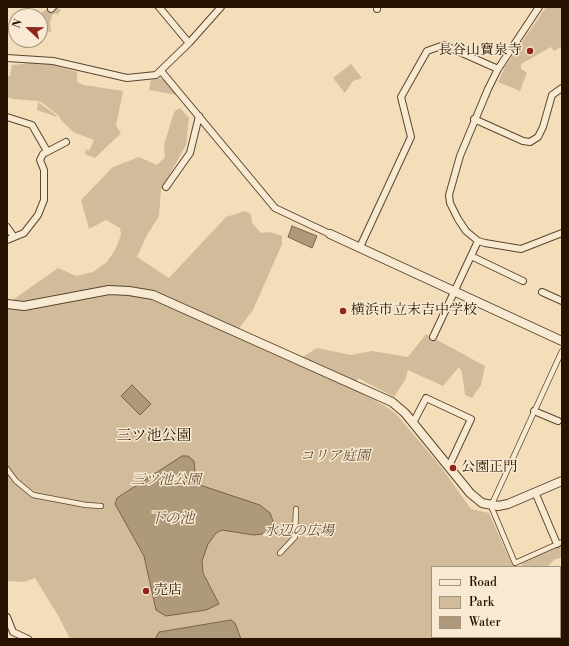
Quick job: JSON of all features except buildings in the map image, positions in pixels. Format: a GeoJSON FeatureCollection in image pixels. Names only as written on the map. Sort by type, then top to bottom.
{"type":"FeatureCollection","features":[{"type":"Feature","properties":{"kind":"street"},"geometry":{"type":"LineString","coordinates":[[159,7],[190,43]]}},
{"type":"Feature","properties":{"kind":"street"},"geometry":{"type":"LineString","coordinates":[[7,58],[53,62],[127,78],[156,75],[190,43],[221,7]]}},
{"type":"Feature","properties":{"kind":"street"},"geometry":{"type":"LineString","coordinates":[[539,7],[498,70],[474,119],[460,156],[449,195],[450,203],[458,219],[466,231],[478,241],[499,247],[521,249],[562,233]]}},
{"type":"Feature","properties":{"kind":"street"},"geometry":{"type":"LineString","coordinates":[[360,247],[411,137],[401,97],[427,51],[444,45],[498,70]]}},
{"type":"Feature","properties":{"kind":"street"},"geometry":{"type":"LineString","coordinates":[[161,71],[275,208],[455,290],[562,341]]}},
{"type":"Feature","properties":{"kind":"street"},"geometry":{"type":"LineString","coordinates":[[474,119],[523,141],[530,142],[538,137],[543,127],[552,95],[562,88]]}},
{"type":"Feature","properties":{"kind":"street"},"geometry":{"type":"LineString","coordinates":[[166,187],[190,153],[199,116]]}},
{"type":"Feature","properties":{"kind":"street"},"geometry":{"type":"LineString","coordinates":[[7,117],[32,125],[47,151]]}},
{"type":"Feature","properties":{"kind":"street"},"geometry":{"type":"LineString","coordinates":[[7,240],[24,233],[38,215],[44,200],[44,170],[40,160],[43,154],[47,151],[66,142]]}},
{"type":"Feature","properties":{"kind":"street"},"geometry":{"type":"LineString","coordinates":[[7,228],[14,237]]}},
{"type":"Feature","properties":{"kind":"street"},"geometry":{"type":"LineString","coordinates":[[433,337],[478,241]]}},
{"type":"Feature","properties":{"kind":"street"},"geometry":{"type":"LineString","coordinates":[[471,256],[523,281]]}},
{"type":"Feature","properties":{"kind":"street"},"geometry":{"type":"LineString","coordinates":[[7,304],[24,306],[109,290],[130,291],[153,295],[392,402],[414,423],[470,493],[482,503],[491,506],[508,504],[562,480]]}},
{"type":"Feature","properties":{"kind":"street"},"geometry":{"type":"LineString","coordinates":[[542,292],[562,301]]}},
{"type":"Feature","properties":{"kind":"street"},"geometry":{"type":"LineString","coordinates":[[535,492],[559,543],[515,563],[491,506],[562,350]]}},
{"type":"Feature","properties":{"kind":"street"},"geometry":{"type":"LineString","coordinates":[[414,423],[426,398],[471,419],[449,466]]}},
{"type":"Feature","properties":{"kind":"street"},"geometry":{"type":"LineString","coordinates":[[534,411],[558,422]]}},
{"type":"Feature","properties":{"kind":"street"},"geometry":{"type":"LineString","coordinates":[[7,469],[16,481],[32,495],[86,505],[100,506]]}},
{"type":"Feature","properties":{"kind":"street"},"geometry":{"type":"LineString","coordinates":[[280,553],[295,537],[296,509]]}},
{"type":"Feature","properties":{"kind":"street"},"geometry":{"type":"LineString","coordinates":[[7,617],[13,632],[28,639]]}},
{"type":"Feature","properties":{"kind":"green space"},"geometry":{"type":"Polygon","coordinates":[[[56,7],[61,10],[58,14],[53,14],[50,22],[51,32],[48,31],[48,8],[52,12],[56,7]]]}},
{"type":"Feature","properties":{"kind":"green space","name":"長谷山寶泉寺"},"geometry":{"type":"Polygon","coordinates":[[[546,7],[562,7],[561,47],[554,51],[551,47],[521,64],[521,69],[527,73],[520,91],[498,82],[505,67],[546,7]]]}},
{"type":"Feature","properties":{"kind":"green space"},"geometry":{"type":"Polygon","coordinates":[[[47,63],[77,72],[77,82],[84,85],[123,91],[116,126],[121,133],[95,158],[85,154],[86,149],[89,151],[94,140],[73,132],[59,116],[44,104],[38,101],[13,99],[7,97],[7,76],[10,76],[12,65],[47,63]]]}},
{"type":"Feature","properties":{"kind":"green space"},"geometry":{"type":"Polygon","coordinates":[[[351,64],[362,78],[353,81],[345,93],[333,78],[351,64]]]}},
{"type":"Feature","properties":{"kind":"green space"},"geometry":{"type":"Polygon","coordinates":[[[159,78],[164,80],[177,95],[149,90],[151,80],[159,78]]]}},
{"type":"Feature","properties":{"kind":"green space"},"geometry":{"type":"Polygon","coordinates":[[[38,102],[56,115],[57,117],[37,110],[38,102]]]}},
{"type":"Feature","properties":{"kind":"green space","name":"三ツ池公園"},"geometry":{"type":"Polygon","coordinates":[[[180,108],[189,118],[186,145],[161,190],[159,216],[147,235],[137,257],[169,278],[226,217],[245,211],[251,214],[252,223],[261,233],[270,232],[282,236],[282,244],[253,310],[233,336],[293,363],[317,348],[351,355],[372,351],[408,357],[426,334],[485,366],[481,385],[472,398],[465,395],[462,372],[459,367],[443,386],[408,370],[405,380],[394,397],[358,378],[354,389],[390,409],[397,415],[441,467],[471,509],[489,513],[513,566],[431,566],[431,638],[546,639],[70,639],[59,617],[35,578],[24,582],[7,581],[7,304],[58,268],[76,276],[93,272],[107,262],[115,250],[121,235],[120,228],[106,220],[89,229],[81,200],[113,167],[139,157],[157,165],[165,157],[164,145],[174,112],[180,108]]]}},
{"type":"Feature","properties":{"kind":"green space"},"geometry":{"type":"Polygon","coordinates":[[[562,545],[562,558],[555,559],[548,566],[521,566],[523,563],[562,545]]]}},
{"type":"Feature","properties":{"kind":"water"},"geometry":{"type":"Polygon","coordinates":[[[292,226],[317,236],[312,248],[288,237],[292,226]]]}},
{"type":"Feature","properties":{"kind":"water"},"geometry":{"type":"Polygon","coordinates":[[[132,385],[151,404],[140,415],[121,396],[132,385]]]}},
{"type":"Feature","properties":{"kind":"water","name":"下の池"},"geometry":{"type":"Polygon","coordinates":[[[182,456],[188,456],[194,461],[196,481],[200,485],[260,505],[270,513],[273,521],[270,530],[262,534],[254,535],[222,530],[216,533],[208,544],[202,561],[203,573],[219,604],[206,610],[166,616],[156,610],[144,556],[115,504],[117,498],[182,456]]]}},
{"type":"Feature","properties":{"kind":"water"},"geometry":{"type":"Polygon","coordinates":[[[231,620],[235,623],[241,639],[155,639],[159,632],[231,620]]]}},
{"type":"Feature","properties":{"kind":"place","name":"長谷山寶泉寺"},"geometry":{"type":"Point","coordinates":[530,51]}},
{"type":"Feature","properties":{"kind":"place","name":"横浜市立末吉中学校"},"geometry":{"type":"Point","coordinates":[343,311]}},
{"type":"Feature","properties":{"kind":"place","name":"公園正門"},"geometry":{"type":"Point","coordinates":[453,468]}},
{"type":"Feature","properties":{"kind":"place","name":"売店"},"geometry":{"type":"Point","coordinates":[146,591]}},
{"type":"Feature","properties":{"kind":"district","name":"三ツ池公園"},"geometry":{"type":"Point","coordinates":[154,436]}},
{"type":"Feature","properties":{"kind":"park label","name":"コリア庭園"},"geometry":{"type":"Point","coordinates":[335,457]}},
{"type":"Feature","properties":{"kind":"park label","name":"水辺の広場"},"geometry":{"type":"Point","coordinates":[299,532]}}]}
